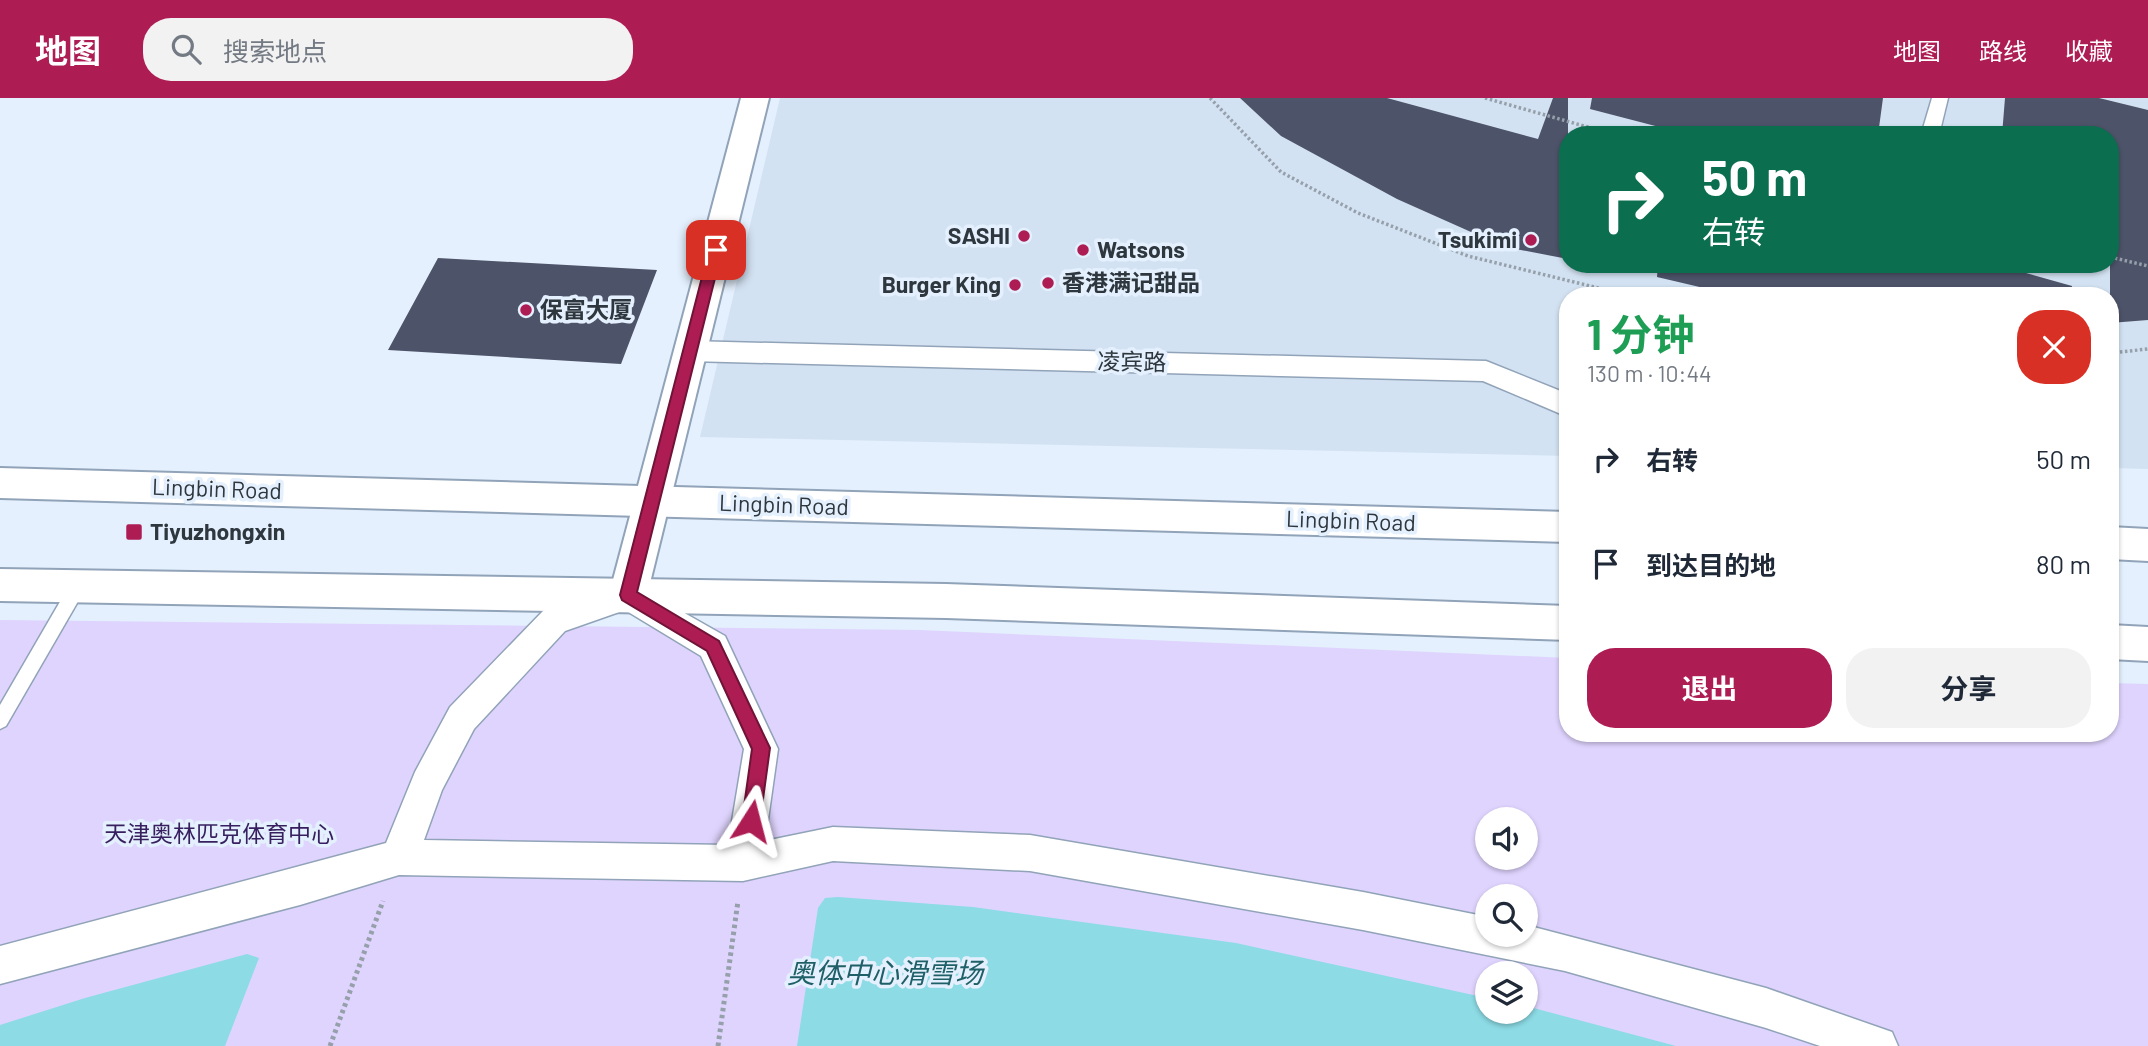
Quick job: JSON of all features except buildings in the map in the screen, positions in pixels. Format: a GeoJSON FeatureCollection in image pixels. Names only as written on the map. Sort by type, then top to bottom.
{"type":"FeatureCollection","features":[{"type":"Feature","properties":{"kind":"main road"},"geometry":{"type":"LineString","coordinates":[[628,595],[755,98]]}},
{"type":"Feature","properties":{"kind":"main road","name":"Lingbin Road"},"geometry":{"type":"LineString","coordinates":[[0,483],[1559,527]]}},
{"type":"Feature","properties":{"kind":"main road"},"geometry":{"type":"LineString","coordinates":[[2119,544],[2148,545]]}},
{"type":"Feature","properties":{"kind":"main road"},"geometry":{"type":"LineString","coordinates":[[0,585],[946,601],[1559,623]]}},
{"type":"Feature","properties":{"kind":"main road"},"geometry":{"type":"LineString","coordinates":[[2119,642],[2148,644]]}},
{"type":"Feature","properties":{"kind":"street"},"geometry":{"type":"LineString","coordinates":[[1932,126],[1940,98]]}},
{"type":"Feature","properties":{"kind":"street","name":"凌宾路"},"geometry":{"type":"LineString","coordinates":[[690,351],[1486,371],[1559,402]]}},
{"type":"Feature","properties":{"kind":"street"},"geometry":{"type":"LineString","coordinates":[[399,857],[427,784],[461,718],[554,621],[628,595],[713,646],[761,748],[743,863]]}},
{"type":"Feature","properties":{"kind":"street"},"geometry":{"type":"LineString","coordinates":[[0,965],[76,942],[323,882],[399,857],[743,863],[834,845],[1030,853],[1363,911],[1565,952],[1766,1008],[1878,1046]]}},
{"type":"Feature","properties":{"kind":"lane"},"geometry":{"type":"LineString","coordinates":[[0,722],[78,586]]}},
{"type":"Feature","properties":{"kind":"path"},"geometry":{"type":"LineString","coordinates":[[1210,98],[1281,172],[1359,213],[1468,256],[1594,287]]}},
{"type":"Feature","properties":{"kind":"path"},"geometry":{"type":"LineString","coordinates":[[1485,98],[1585,126]]}},
{"type":"Feature","properties":{"kind":"path"},"geometry":{"type":"LineString","coordinates":[[2119,259],[2148,267]]}},
{"type":"Feature","properties":{"kind":"path"},"geometry":{"type":"LineString","coordinates":[[2119,352],[2148,349]]}},
{"type":"Feature","properties":{"kind":"path"},"geometry":{"type":"LineString","coordinates":[[330,1046],[399,857]]}},
{"type":"Feature","properties":{"kind":"path"},"geometry":{"type":"LineString","coordinates":[[718,1046],[743,863]]}},
{"type":"Feature","properties":{"kind":"shaded area"},"geometry":{"type":"Polygon","coordinates":[[[780,98],[2148,98],[2148,469],[2119,468],[2119,287],[1559,287],[1559,456],[700,437],[780,98]]]}},
{"type":"Feature","properties":{"kind":"green space","name":"天津奥林匹克体育中心"},"geometry":{"type":"Polygon","coordinates":[[[0,620],[920,630],[1559,658],[1559,742],[2119,742],[2119,683],[2148,684],[2148,1046],[0,1046],[0,620]]]}},
{"type":"Feature","properties":{"kind":"water","name":"奥体中心滑雪场"},"geometry":{"type":"Polygon","coordinates":[[[825,898],[973,907],[1236,943],[1475,995],[1475,1024],[1538,1024],[1538,1009],[1676,1046],[797,1046],[818,908],[825,898]]]}},
{"type":"Feature","properties":{"kind":"water"},"geometry":{"type":"Polygon","coordinates":[[[247,954],[259,958],[225,1046],[0,1046],[0,1025],[85,998],[247,954]]]}},
{"type":"Feature","properties":{"kind":"place","name":"SASHI"},"geometry":{"type":"Point","coordinates":[1024,236]}},
{"type":"Feature","properties":{"kind":"place","name":"Tsukimi"},"geometry":{"type":"Point","coordinates":[1531,240]}},
{"type":"Feature","properties":{"kind":"place","name":"Watsons"},"geometry":{"type":"Point","coordinates":[1083,250]}},
{"type":"Feature","properties":{"kind":"place","name":"香港满记甜品"},"geometry":{"type":"Point","coordinates":[1048,283]}},
{"type":"Feature","properties":{"kind":"place","name":"Burger King"},"geometry":{"type":"Point","coordinates":[1015,285]}},
{"type":"Feature","properties":{"kind":"place","name":"保富大厦"},"geometry":{"type":"Point","coordinates":[526,310]}},
{"type":"Feature","properties":{"kind":"place","name":"Tiyuzhongxin"},"geometry":{"type":"Point","coordinates":[134,532]}},
{"type":"Feature","properties":{"kind":"route"},"geometry":{"type":"LineString","coordinates":[[716,250],[628,595],[713,646],[761,748],[751,821]]}}]}
